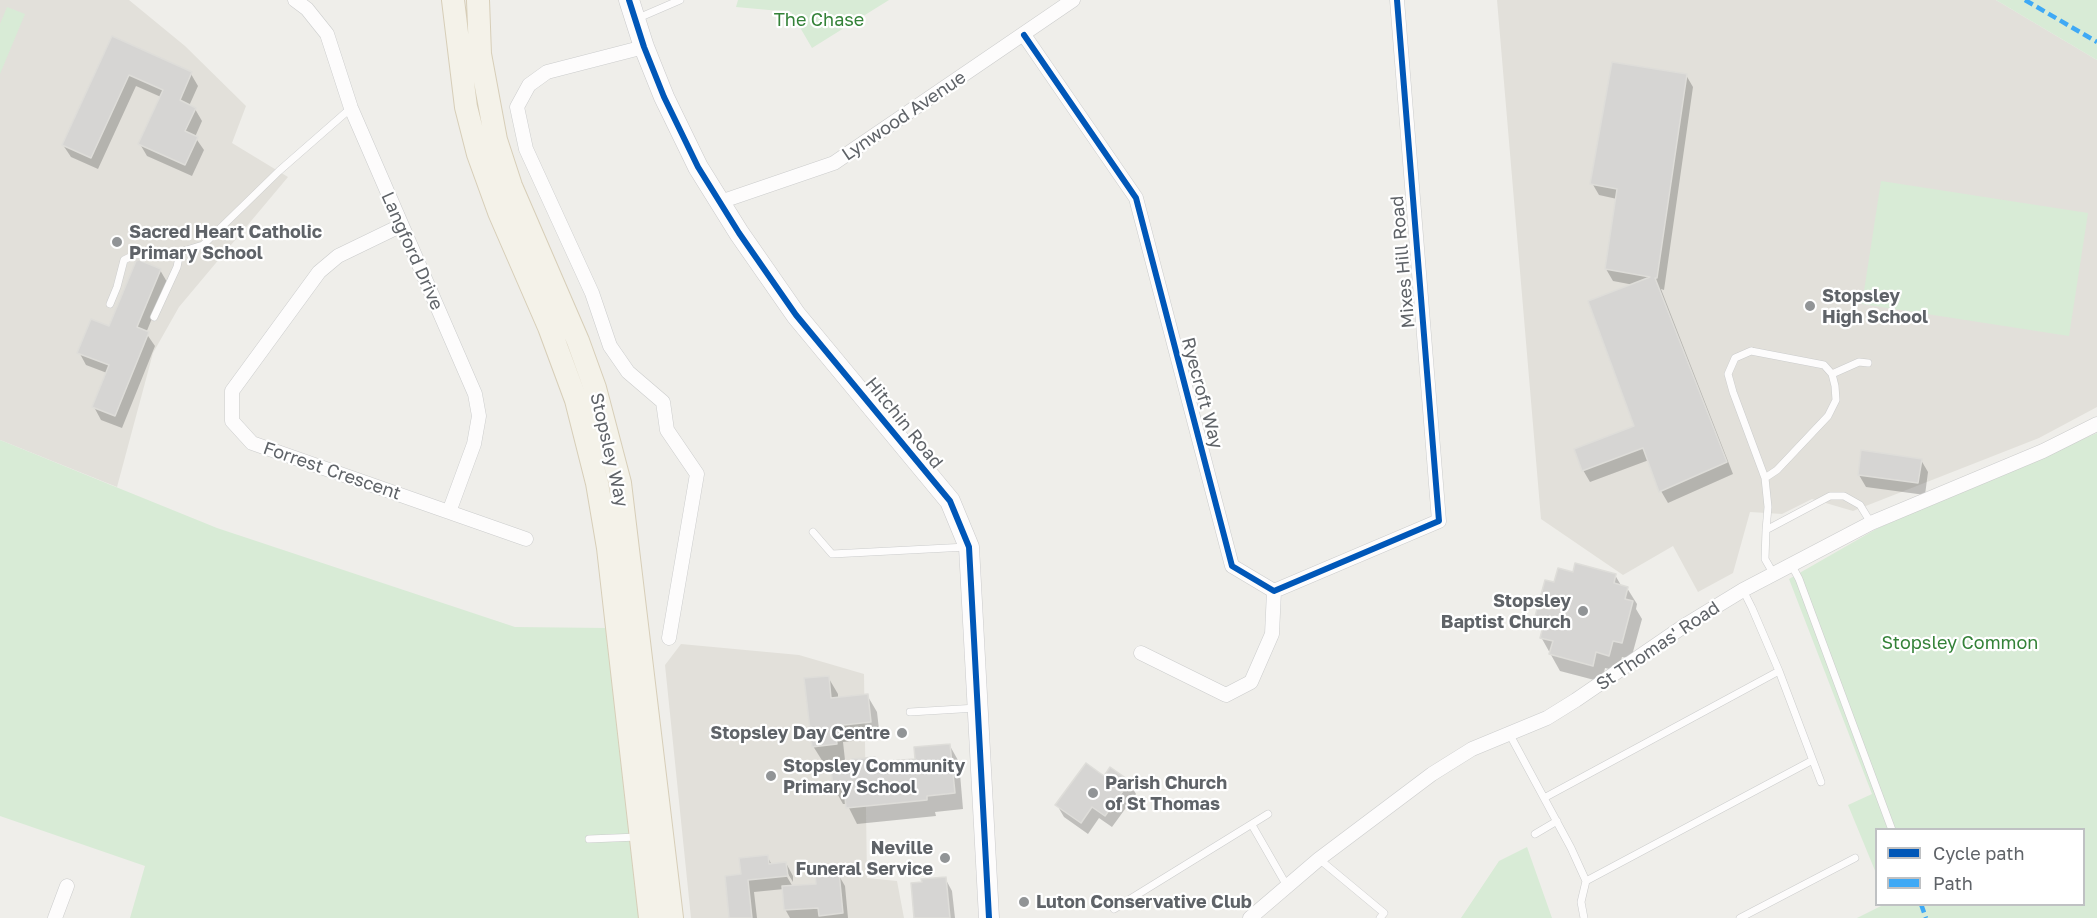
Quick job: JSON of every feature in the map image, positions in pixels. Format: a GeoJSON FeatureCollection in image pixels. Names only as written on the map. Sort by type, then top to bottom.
{"type":"FeatureCollection","features":[{"type":"Feature","properties":{"kind":"main road","name":"Stopsley Way"},"geometry":{"type":"LineString","coordinates":[[453,0],[466,107],[478,154],[499,212],[549,327],[572,390],[597,483],[608,548],[650,918]]}},
{"type":"Feature","properties":{"kind":"main road","name":"Stopsley Way"},"geometry":{"type":"LineString","coordinates":[[478,0],[480,54],[496,140],[511,186],[582,350],[607,428],[620,483],[672,918]]}},
{"type":"Feature","properties":{"kind":"street","name":"Langford Drive"},"geometry":{"type":"LineString","coordinates":[[295,0],[307,9],[327,34],[351,108],[400,226],[475,394],[479,417],[474,444],[449,512]]}},
{"type":"Feature","properties":{"kind":"street"},"geometry":{"type":"LineString","coordinates":[[307,9],[319,0]]}},
{"type":"Feature","properties":{"kind":"street","name":"Hitchin Road"},"geometry":{"type":"LineString","coordinates":[[628,0],[664,97],[698,167],[796,315],[950,501],[969,547],[989,918]]}},
{"type":"Feature","properties":{"kind":"street","name":"Lynwood Avenue"},"geometry":{"type":"LineString","coordinates":[[720,202],[834,163],[1073,0]]}},
{"type":"Feature","properties":{"kind":"street","name":"Mixes Hill Road"},"geometry":{"type":"LineString","coordinates":[[1274,591],[1439,521],[1397,0]]}},
{"type":"Feature","properties":{"kind":"street","name":"Ryecroft Way"},"geometry":{"type":"LineString","coordinates":[[1024,35],[1136,198],[1232,566],[1274,591]]}},
{"type":"Feature","properties":{"kind":"street"},"geometry":{"type":"LineString","coordinates":[[644,47],[547,72],[529,85],[517,107],[526,149],[592,293],[610,346],[628,372],[663,402],[667,430],[697,474],[669,638]]}},
{"type":"Feature","properties":{"kind":"street","name":"Forrest Crescent"},"geometry":{"type":"LineString","coordinates":[[400,226],[338,256],[319,272],[232,392],[232,421],[252,443],[526,539]]}},
{"type":"Feature","properties":{"kind":"street","name":"St Thomas' Road"},"geometry":{"type":"LineString","coordinates":[[1250,918],[1319,859],[1431,774],[1490,740],[1510,735],[1547,718],[1684,626],[1743,590],[1871,523],[2043,451],[2097,424]]}},
{"type":"Feature","properties":{"kind":"street"},"geometry":{"type":"LineString","coordinates":[[1141,653],[1226,695],[1251,682],[1272,634],[1274,591]]}},
{"type":"Feature","properties":{"kind":"street"},"geometry":{"type":"LineString","coordinates":[[55,918],[67,886]]}},
{"type":"Feature","properties":{"kind":"lane"},"geometry":{"type":"LineString","coordinates":[[635,20],[681,0]]}},
{"type":"Feature","properties":{"kind":"lane"},"geometry":{"type":"LineString","coordinates":[[110,304],[124,260],[134,255],[180,252],[203,245],[279,171],[351,108]]}},
{"type":"Feature","properties":{"kind":"lane"},"geometry":{"type":"LineString","coordinates":[[154,317],[177,267],[180,252]]}},
{"type":"Feature","properties":{"kind":"lane"},"geometry":{"type":"LineString","coordinates":[[1765,478],[1777,470],[1828,416],[1836,400],[1832,374],[1824,365],[1751,351],[1736,358],[1728,374],[1765,478],[1768,507],[1765,559],[1773,573]]}},
{"type":"Feature","properties":{"kind":"lane"},"geometry":{"type":"LineString","coordinates":[[1832,374],[1859,362],[1868,363]]}},
{"type":"Feature","properties":{"kind":"lane"},"geometry":{"type":"LineString","coordinates":[[1766,531],[1830,496],[1844,496],[1860,505],[1871,523]]}},
{"type":"Feature","properties":{"kind":"lane"},"geometry":{"type":"LineString","coordinates":[[813,532],[832,554],[969,547]]}},
{"type":"Feature","properties":{"kind":"lane"},"geometry":{"type":"LineString","coordinates":[[1791,564],[1799,579],[1891,828]]}},
{"type":"Feature","properties":{"kind":"lane"},"geometry":{"type":"LineString","coordinates":[[1743,590],[1779,671],[1811,761],[1821,782]]}},
{"type":"Feature","properties":{"kind":"lane"},"geometry":{"type":"LineString","coordinates":[[1544,798],[1779,671]]}},
{"type":"Feature","properties":{"kind":"lane"},"geometry":{"type":"LineString","coordinates":[[910,712],[978,708]]}},
{"type":"Feature","properties":{"kind":"lane"},"geometry":{"type":"LineString","coordinates":[[1510,735],[1557,821],[1586,881],[1581,902],[1584,918]]}},
{"type":"Feature","properties":{"kind":"lane"},"geometry":{"type":"LineString","coordinates":[[1586,881],[1811,761]]}},
{"type":"Feature","properties":{"kind":"lane"},"geometry":{"type":"LineString","coordinates":[[1114,909],[1268,814]]}},
{"type":"Feature","properties":{"kind":"lane"},"geometry":{"type":"LineString","coordinates":[[1534,834],[1557,821]]}},
{"type":"Feature","properties":{"kind":"lane"},"geometry":{"type":"LineString","coordinates":[[1252,825],[1287,886]]}},
{"type":"Feature","properties":{"kind":"lane"},"geometry":{"type":"LineString","coordinates":[[589,839],[641,836]]}},
{"type":"Feature","properties":{"kind":"lane"},"geometry":{"type":"LineString","coordinates":[[1740,918],[1855,858]]}},
{"type":"Feature","properties":{"kind":"lane"},"geometry":{"type":"LineString","coordinates":[[1319,859],[1384,913],[1380,918]]}},
{"type":"Feature","properties":{"kind":"shaded area","name":"Sacred Heart Catholic Primary School"},"geometry":{"type":"Polygon","coordinates":[[[0,0],[129,0],[185,46],[246,106],[232,143],[288,177],[179,307],[153,353],[117,487],[0,440],[0,0]]]}},
{"type":"Feature","properties":{"kind":"shaded area","name":"Stopsley High School"},"geometry":{"type":"Polygon","coordinates":[[[1497,0],[1996,0],[2097,60],[2097,407],[2039,438],[1853,511],[1812,499],[1782,514],[1750,512],[1733,573],[1698,592],[1673,546],[1623,575],[1541,519],[1497,0]]]}},
{"type":"Feature","properties":{"kind":"shaded area","name":"Stopsley Community Primary School"},"geometry":{"type":"Polygon","coordinates":[[[681,644],[799,655],[864,674],[867,878],[897,881],[904,918],[691,918],[665,665],[681,644]]]}},
{"type":"Feature","properties":{"kind":"green space","name":"The Chase"},"geometry":{"type":"Polygon","coordinates":[[[738,0],[889,0],[812,48],[791,12],[736,7],[738,0]]]}},
{"type":"Feature","properties":{"kind":"green space"},"geometry":{"type":"Polygon","coordinates":[[[1996,0],[2097,0],[2097,60],[1996,0]]]}},
{"type":"Feature","properties":{"kind":"green space"},"geometry":{"type":"Polygon","coordinates":[[[7,7],[25,14],[0,74],[0,24],[7,7]]]}},
{"type":"Feature","properties":{"kind":"green space"},"geometry":{"type":"Polygon","coordinates":[[[1881,181],[2088,213],[2069,336],[1862,304],[1881,181]]]}},
{"type":"Feature","properties":{"kind":"green space","name":"Stopsley Common"},"geometry":{"type":"Polygon","coordinates":[[[2097,433],[2097,918],[1857,918],[1881,906],[2085,906],[2085,828],[1875,828],[1875,871],[1848,805],[1872,794],[1789,579],[1878,528],[2097,433]]]}},
{"type":"Feature","properties":{"kind":"green space"},"geometry":{"type":"Polygon","coordinates":[[[0,440],[217,528],[515,627],[607,628],[645,918],[130,918],[145,866],[0,816],[0,440]]]}},
{"type":"Feature","properties":{"kind":"green space"},"geometry":{"type":"Polygon","coordinates":[[[1527,847],[1552,918],[1461,918],[1499,861],[1527,847]]]}},
{"type":"Feature","properties":{"kind":"building"},"geometry":{"type":"Polygon","coordinates":[[[112,36],[192,72],[180,100],[196,108],[185,131],[198,137],[185,165],[138,144],[163,90],[129,75],[91,158],[62,145],[112,36]]]}},
{"type":"Feature","properties":{"kind":"building"},"geometry":{"type":"Polygon","coordinates":[[[1612,62],[1687,74],[1657,278],[1655,278],[1727,462],[1659,492],[1643,448],[1582,471],[1574,449],[1634,426],[1588,301],[1650,277],[1605,269],[1617,189],[1590,184],[1612,62]]]}},
{"type":"Feature","properties":{"kind":"building"},"geometry":{"type":"Polygon","coordinates":[[[139,260],[161,269],[137,327],[149,332],[115,416],[92,407],[109,365],[77,353],[91,319],[109,326],[136,261],[139,260]]]}},
{"type":"Feature","properties":{"kind":"building"},"geometry":{"type":"Polygon","coordinates":[[[1861,450],[1922,459],[1918,483],[1858,475],[1861,450]]]}},
{"type":"Feature","properties":{"kind":"building","name":"Stopsley Baptist Church"},"geometry":{"type":"Polygon","coordinates":[[[1575,563],[1616,574],[1614,583],[1628,587],[1625,599],[1633,601],[1622,643],[1613,641],[1609,656],[1596,652],[1593,666],[1549,654],[1553,641],[1540,638],[1544,623],[1534,620],[1545,580],[1554,582],[1558,568],[1573,572],[1575,563]]]}},
{"type":"Feature","properties":{"kind":"building"},"geometry":{"type":"Polygon","coordinates":[[[829,676],[831,698],[868,694],[871,722],[835,726],[837,744],[812,747],[804,678],[829,676]]]}},
{"type":"Feature","properties":{"kind":"building"},"geometry":{"type":"Polygon","coordinates":[[[950,744],[955,793],[927,796],[927,800],[846,808],[844,787],[833,788],[831,769],[853,767],[852,759],[875,757],[875,762],[915,759],[914,747],[950,744]]]}},
{"type":"Feature","properties":{"kind":"building","name":"Parish Church of St Thomas"},"geometry":{"type":"Polygon","coordinates":[[[1086,763],[1104,776],[1110,767],[1130,781],[1105,816],[1092,807],[1081,823],[1055,805],[1086,763]]]}},
{"type":"Feature","properties":{"kind":"building"},"geometry":{"type":"Polygon","coordinates":[[[768,855],[769,864],[786,862],[788,876],[748,880],[752,918],[729,918],[725,876],[741,874],[739,858],[768,855]]]}},
{"type":"Feature","properties":{"kind":"building"},"geometry":{"type":"Polygon","coordinates":[[[839,872],[843,913],[819,916],[818,908],[784,910],[782,886],[816,884],[815,875],[839,872]]]}},
{"type":"Feature","properties":{"kind":"building"},"geometry":{"type":"Polygon","coordinates":[[[946,877],[950,918],[914,918],[911,883],[922,882],[921,879],[946,877]]]}},
{"type":"Feature","properties":{"kind":"marked path"},"geometry":{"type":"LineString","coordinates":[[2025,0],[2097,42]]}},
{"type":"Feature","properties":{"kind":"marked path"},"geometry":{"type":"LineString","coordinates":[[1922,906],[1926,918]]}},
{"type":"Feature","properties":{"kind":"cycle path"},"geometry":{"type":"LineString","coordinates":[[629,0],[644,47],[664,97],[698,167],[739,233],[796,315],[950,501],[969,547],[989,918]]}},
{"type":"Feature","properties":{"kind":"cycle path"},"geometry":{"type":"LineString","coordinates":[[1024,35],[1136,198],[1232,566],[1274,591],[1439,521],[1397,0]]}},
{"type":"Feature","properties":{"kind":"place","name":"Sacred Heart Catholic Primary School"},"geometry":{"type":"Point","coordinates":[117,242]}},
{"type":"Feature","properties":{"kind":"place","name":"Stopsley High School"},"geometry":{"type":"Point","coordinates":[1810,306]}},
{"type":"Feature","properties":{"kind":"place","name":"Stopsley Baptist Church"},"geometry":{"type":"Point","coordinates":[1583,611]}},
{"type":"Feature","properties":{"kind":"place","name":"Stopsley Day Centre"},"geometry":{"type":"Point","coordinates":[902,733]}},
{"type":"Feature","properties":{"kind":"place","name":"Stopsley Community Primary School"},"geometry":{"type":"Point","coordinates":[771,776]}},
{"type":"Feature","properties":{"kind":"place","name":"Parish Church of St Thomas"},"geometry":{"type":"Point","coordinates":[1093,793]}},
{"type":"Feature","properties":{"kind":"place","name":"Neville Funeral Service"},"geometry":{"type":"Point","coordinates":[945,858]}},
{"type":"Feature","properties":{"kind":"place","name":"Luton Conservative Club"},"geometry":{"type":"Point","coordinates":[1024,902]}}]}
